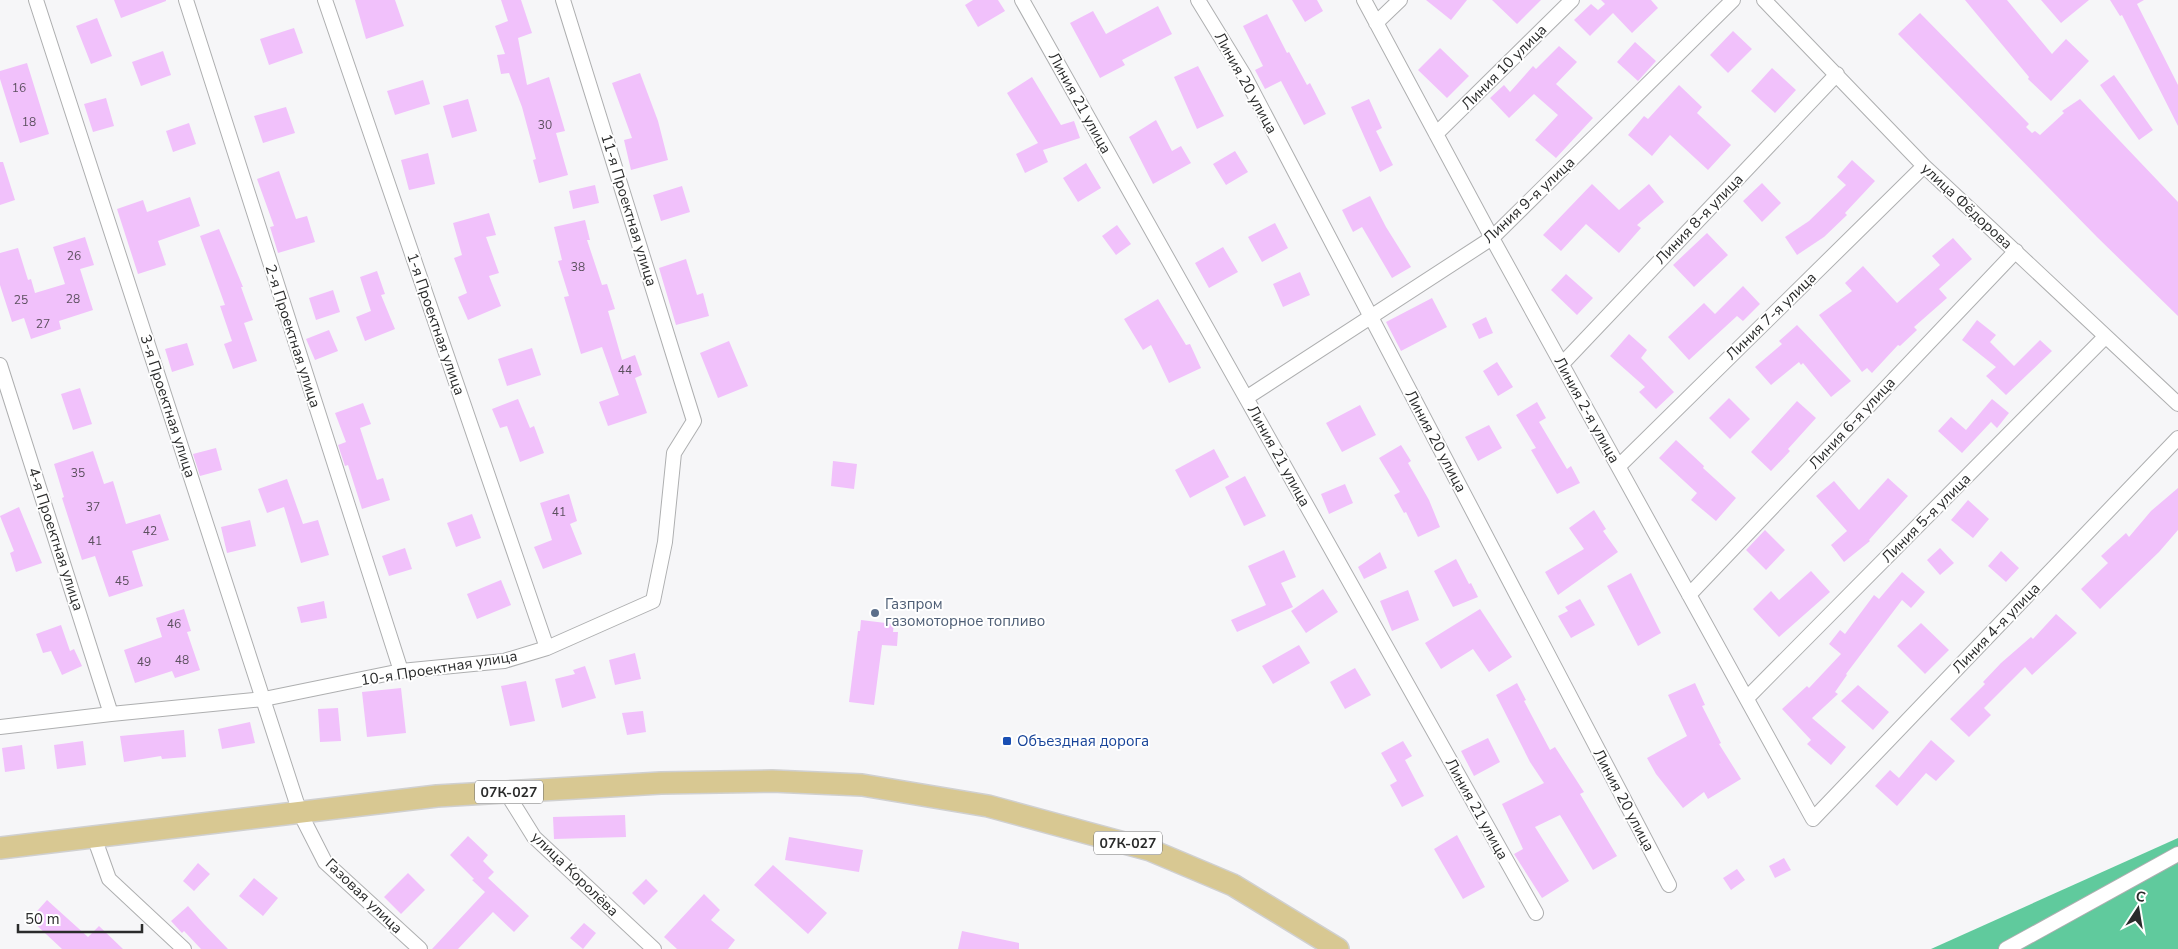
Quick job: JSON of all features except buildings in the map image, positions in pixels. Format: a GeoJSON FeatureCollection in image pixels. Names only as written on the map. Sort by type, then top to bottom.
{"type":"FeatureCollection","features":[{"type":"Feature","properties":{"kind":"main road","name":"07К-027"},"geometry":{"type":"LineString","coordinates":[[0,848],[437,796],[662,783],[772,781],[862,784],[988,806],[1150,850],[1233,884],[1338,949]]}},
{"type":"Feature","properties":{"kind":"street","name":"3-я Проектная улица"},"geometry":{"type":"LineString","coordinates":[[36,0],[300,813]]}},
{"type":"Feature","properties":{"kind":"street","name":"2-я Проектная улица"},"geometry":{"type":"LineString","coordinates":[[186,0],[401,671]]}},
{"type":"Feature","properties":{"kind":"street","name":"1-я Проектная улица"},"geometry":{"type":"LineString","coordinates":[[325,0],[547,648]]}},
{"type":"Feature","properties":{"kind":"street","name":"11-я Проектная улица"},"geometry":{"type":"LineString","coordinates":[[564,0],[694,421]]}},
{"type":"Feature","properties":{"kind":"street","name":"Линия 21 улица"},"geometry":{"type":"LineString","coordinates":[[1022,0],[1536,913]]}},
{"type":"Feature","properties":{"kind":"street","name":"Линия 20 улица"},"geometry":{"type":"LineString","coordinates":[[1198,0],[1244,75],[1669,885]]}},
{"type":"Feature","properties":{"kind":"street","name":"Линия 2-я улица"},"geometry":{"type":"LineString","coordinates":[[1364,0],[1492,238],[1813,819]]}},
{"type":"Feature","properties":{"kind":"street"},"geometry":{"type":"LineString","coordinates":[[1376,23],[1400,0]]}},
{"type":"Feature","properties":{"kind":"street","name":"Линия 10 улица"},"geometry":{"type":"LineString","coordinates":[[1436,134],[1572,0]]}},
{"type":"Feature","properties":{"kind":"street","name":"Линия 9-я улица"},"geometry":{"type":"LineString","coordinates":[[1246,398],[1492,238],[1733,0]]}},
{"type":"Feature","properties":{"kind":"street","name":"улица Фёдорова"},"geometry":{"type":"LineString","coordinates":[[1764,0],[1924,166],[2016,251],[2105,338],[2178,404]]}},
{"type":"Feature","properties":{"kind":"street","name":"Линия 8-я улица"},"geometry":{"type":"LineString","coordinates":[[1562,364],[1837,74]]}},
{"type":"Feature","properties":{"kind":"street","name":"Линия 7-я улица"},"geometry":{"type":"LineString","coordinates":[[1618,466],[1924,166]]}},
{"type":"Feature","properties":{"kind":"street","name":"Линия 6-я улица"},"geometry":{"type":"LineString","coordinates":[[1689,595],[2016,251]]}},
{"type":"Feature","properties":{"kind":"street","name":"Линия 5-я улица"},"geometry":{"type":"LineString","coordinates":[[1747,698],[2105,338]]}},
{"type":"Feature","properties":{"kind":"street","name":"4-я Проектная улица"},"geometry":{"type":"LineString","coordinates":[[0,365],[111,714]]}},
{"type":"Feature","properties":{"kind":"street","name":"10-я Проектная улица"},"geometry":{"type":"LineString","coordinates":[[0,727],[264,699],[401,671],[504,661],[547,648],[652,601],[665,542],[674,453],[694,421]]}},
{"type":"Feature","properties":{"kind":"street","name":"Линия 4-я улица"},"geometry":{"type":"LineString","coordinates":[[1813,819],[2178,438]]}},
{"type":"Feature","properties":{"kind":"street","name":"улица Королёва"},"geometry":{"type":"LineString","coordinates":[[506,792],[534,837],[654,949]]}},
{"type":"Feature","properties":{"kind":"street","name":"Газовая улица"},"geometry":{"type":"LineString","coordinates":[[300,813],[325,862],[420,949]]}},
{"type":"Feature","properties":{"kind":"street"},"geometry":{"type":"LineString","coordinates":[[94,837],[109,879],[184,949]]}},
{"type":"Feature","properties":{"kind":"street"},"geometry":{"type":"LineString","coordinates":[[2006,949],[2178,854]]}},
{"type":"Feature","properties":{"kind":"green space"},"geometry":{"type":"Polygon","coordinates":[[[2178,838],[2178,949],[1931,949],[2178,838]]]}},
{"type":"Feature","properties":{"kind":"place","name":"Газпром газомоторное топливо"},"geometry":{"type":"Point","coordinates":[875,613]}},
{"type":"Feature","properties":{"kind":"place","name":"Объездная дорога"},"geometry":{"type":"Point","coordinates":[1007,741]}}]}
